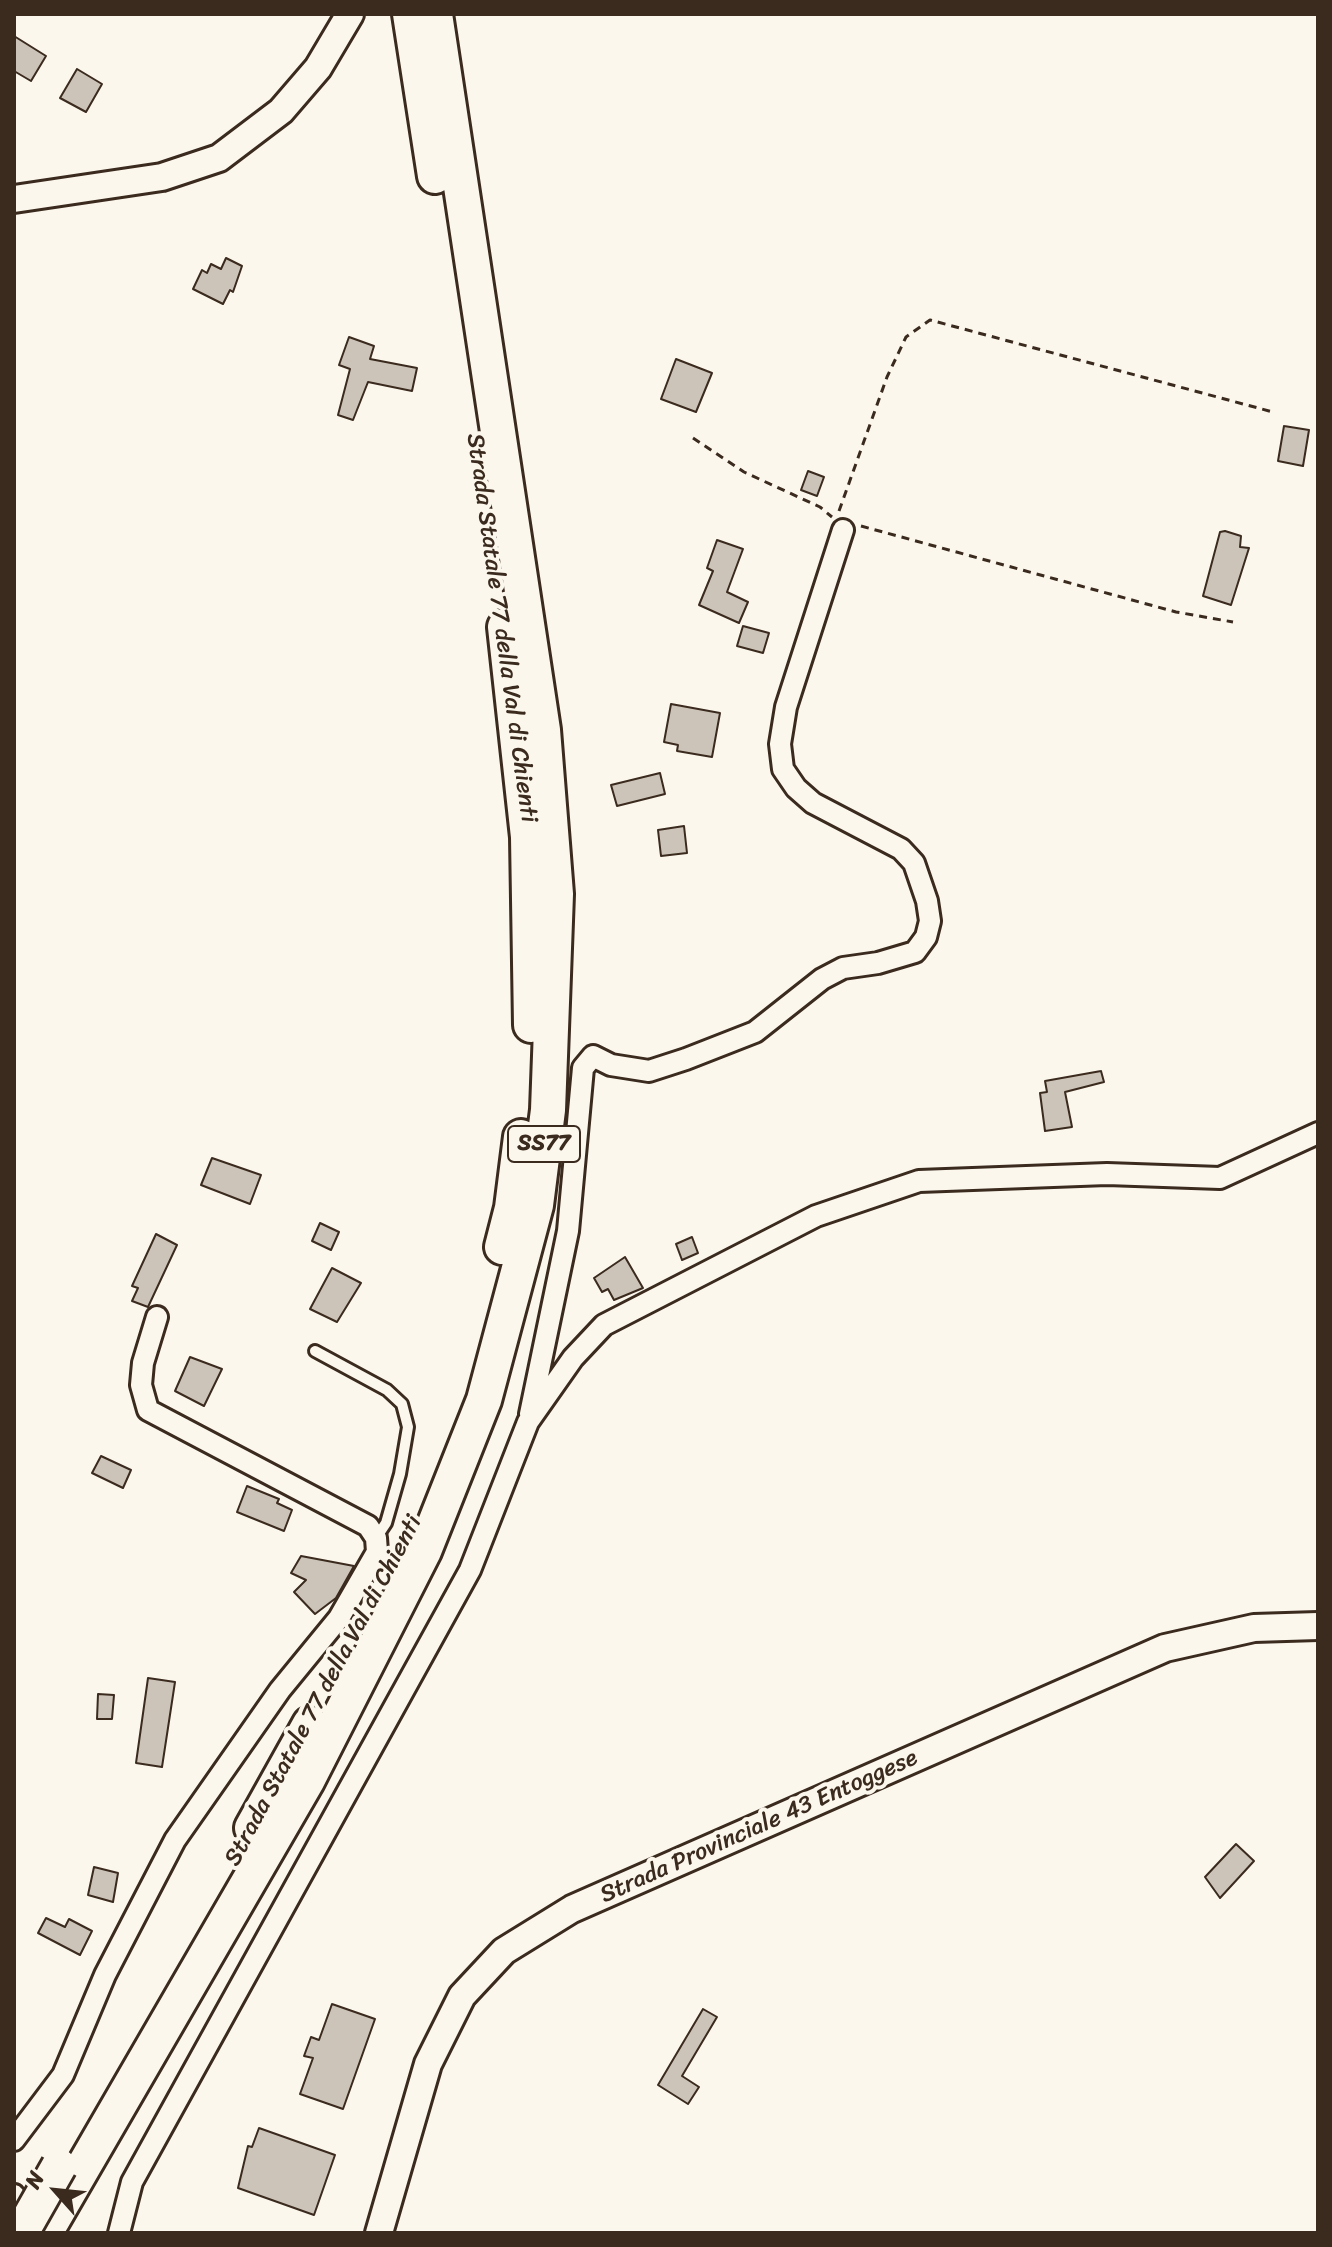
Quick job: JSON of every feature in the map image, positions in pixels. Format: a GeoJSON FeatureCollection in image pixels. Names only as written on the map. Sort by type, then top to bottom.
{"type":"FeatureCollection","features":[{"type":"Feature","properties":{"kind":"highway","name":"Strada Statale 77 della Val di Chienti"},"geometry":{"type":"LineString","coordinates":[[44,2233],[68,2170],[407,1543],[464,1394],[512,1208],[531,1024],[528,837],[508,650],[410,14]]}},
{"type":"Feature","properties":{"kind":"highway","name":"Strada Statale 77 della Val di Chienti"},"geometry":{"type":"LineString","coordinates":[[21,2233],[68,2170],[307,1781],[424,1551],[484,1400],[536,1205],[549,1095],[556,894],[543,730],[435,14]]}},
{"type":"Feature","properties":{"kind":"street"},"geometry":{"type":"LineString","coordinates":[[14,199],[162,177],[219,158],[281,111],[318,68],[350,14]]}},
{"type":"Feature","properties":{"kind":"street"},"geometry":{"type":"LineString","coordinates":[[119,2233],[132,2182],[470,1570],[528,1422],[568,1231],[583,1068],[593,1056],[611,1065],[649,1071],[686,1059],[755,1032],[822,979],[843,968],[878,963],[915,952],[926,937],[930,921],[927,901],[914,863],[901,849],[813,803],[796,788],[783,769],[780,744],[786,707],[843,530]]}},
{"type":"Feature","properties":{"kind":"street"},"geometry":{"type":"LineString","coordinates":[[528,1422],[573,1358],[604,1325],[816,1216],[919,1181],[1107,1174],[1220,1178],[1318,1133]]}},
{"type":"Feature","properties":{"kind":"street"},"geometry":{"type":"LineString","coordinates":[[14,2140],[63,2075],[105,1975],[175,1840],[280,1690],[339,1618],[377,1552],[376,1538],[368,1526],[148,1410],[141,1385],[143,1363],[157,1317]]}},
{"type":"Feature","properties":{"kind":"street","name":"Strada Provinciale 43 Entoggese"},"geometry":{"type":"LineString","coordinates":[[379,2233],[428,2064],[462,1996],[504,1951],[572,1909],[1165,1648],[1254,1628],[1318,1626]]}},
{"type":"Feature","properties":{"kind":"street"},"geometry":{"type":"LineString","coordinates":[[14,2195],[44,2233]]}},
{"type":"Feature","properties":{"kind":"lane"},"geometry":{"type":"LineString","coordinates":[[315,1351],[387,1390],[402,1404],[408,1427],[400,1474],[386,1523],[376,1538]]}},
{"type":"Feature","properties":{"kind":"path"},"geometry":{"type":"LineString","coordinates":[[693,438],[744,472],[820,507],[836,520],[893,364],[906,337],[930,320],[1273,412]]}},
{"type":"Feature","properties":{"kind":"path"},"geometry":{"type":"LineString","coordinates":[[843,530],[874,528],[1176,612],[1233,622]]}},
{"type":"Feature","properties":{"kind":"building"},"geometry":{"type":"Polygon","coordinates":[[[14,36],[46,56],[31,81],[14,71],[14,36]]]}},
{"type":"Feature","properties":{"kind":"building"},"geometry":{"type":"Polygon","coordinates":[[[77,69],[102,84],[86,112],[60,98],[77,69]]]}},
{"type":"Feature","properties":{"kind":"building"},"geometry":{"type":"Polygon","coordinates":[[[226,258],[242,266],[233,292],[230,290],[223,304],[193,289],[202,270],[207,273],[211,264],[221,269],[226,258]]]}},
{"type":"Feature","properties":{"kind":"building"},"geometry":{"type":"Polygon","coordinates":[[[349,337],[374,346],[370,359],[417,368],[412,391],[368,382],[353,420],[338,415],[350,369],[339,365],[349,337]]]}},
{"type":"Feature","properties":{"kind":"building"},"geometry":{"type":"Polygon","coordinates":[[[676,359],[712,373],[696,412],[661,399],[676,359]]]}},
{"type":"Feature","properties":{"kind":"building"},"geometry":{"type":"Polygon","coordinates":[[[1284,426],[1309,430],[1303,466],[1278,461],[1284,426]]]}},
{"type":"Feature","properties":{"kind":"building"},"geometry":{"type":"Polygon","coordinates":[[[808,471],[824,477],[817,496],[801,490],[808,471]]]}},
{"type":"Feature","properties":{"kind":"building"},"geometry":{"type":"Polygon","coordinates":[[[1220,532],[1241,536],[1240,547],[1249,548],[1231,605],[1203,596],[1220,532]]]}},
{"type":"Feature","properties":{"kind":"building"},"geometry":{"type":"Polygon","coordinates":[[[717,540],[743,549],[727,592],[748,602],[739,623],[699,605],[713,571],[707,568],[717,540]]]}},
{"type":"Feature","properties":{"kind":"building"},"geometry":{"type":"Polygon","coordinates":[[[743,626],[769,633],[763,653],[737,646],[743,626]]]}},
{"type":"Feature","properties":{"kind":"building"},"geometry":{"type":"Polygon","coordinates":[[[671,704],[720,713],[712,757],[677,751],[678,745],[664,742],[671,704]]]}},
{"type":"Feature","properties":{"kind":"building"},"geometry":{"type":"Polygon","coordinates":[[[660,773],[665,794],[617,806],[611,785],[660,773]]]}},
{"type":"Feature","properties":{"kind":"building"},"geometry":{"type":"Polygon","coordinates":[[[684,826],[687,853],[661,856],[658,830],[684,826]]]}},
{"type":"Feature","properties":{"kind":"building"},"geometry":{"type":"Polygon","coordinates":[[[1101,1071],[1104,1082],[1065,1092],[1072,1127],[1045,1131],[1040,1093],[1047,1092],[1045,1081],[1101,1071]]]}},
{"type":"Feature","properties":{"kind":"building"},"geometry":{"type":"Polygon","coordinates":[[[212,1158],[261,1175],[250,1204],[201,1185],[212,1158]]]}},
{"type":"Feature","properties":{"kind":"building"},"geometry":{"type":"Polygon","coordinates":[[[320,1223],[339,1232],[331,1250],[312,1241],[320,1223]]]}},
{"type":"Feature","properties":{"kind":"building"},"geometry":{"type":"Polygon","coordinates":[[[156,1234],[177,1245],[148,1307],[132,1301],[138,1288],[132,1286],[156,1234]]]}},
{"type":"Feature","properties":{"kind":"building"},"geometry":{"type":"Polygon","coordinates":[[[692,1237],[698,1253],[682,1260],[676,1244],[692,1237]]]}},
{"type":"Feature","properties":{"kind":"building"},"geometry":{"type":"Polygon","coordinates":[[[625,1257],[643,1288],[614,1300],[608,1289],[602,1292],[594,1278],[625,1257]]]}},
{"type":"Feature","properties":{"kind":"building"},"geometry":{"type":"Polygon","coordinates":[[[332,1268],[361,1283],[337,1322],[310,1309],[332,1268]]]}},
{"type":"Feature","properties":{"kind":"building"},"geometry":{"type":"Polygon","coordinates":[[[190,1357],[222,1369],[204,1406],[175,1391],[190,1357]]]}},
{"type":"Feature","properties":{"kind":"building"},"geometry":{"type":"Polygon","coordinates":[[[101,1456],[131,1470],[123,1488],[92,1473],[101,1456]]]}},
{"type":"Feature","properties":{"kind":"building"},"geometry":{"type":"Polygon","coordinates":[[[247,1486],[279,1499],[277,1503],[292,1510],[284,1531],[237,1512],[247,1486]]]}},
{"type":"Feature","properties":{"kind":"building"},"geometry":{"type":"Polygon","coordinates":[[[301,1556],[354,1566],[336,1598],[315,1614],[294,1592],[306,1580],[291,1573],[301,1556]]]}},
{"type":"Feature","properties":{"kind":"building"},"geometry":{"type":"Polygon","coordinates":[[[148,1678],[175,1682],[162,1767],[136,1763],[148,1678]]]}},
{"type":"Feature","properties":{"kind":"building"},"geometry":{"type":"Polygon","coordinates":[[[98,1694],[114,1695],[112,1719],[97,1719],[98,1694]]]}},
{"type":"Feature","properties":{"kind":"building"},"geometry":{"type":"Polygon","coordinates":[[[1236,1844],[1254,1861],[1220,1898],[1205,1877],[1236,1844]]]}},
{"type":"Feature","properties":{"kind":"building"},"geometry":{"type":"Polygon","coordinates":[[[94,1867],[118,1873],[113,1902],[88,1895],[94,1867]]]}},
{"type":"Feature","properties":{"kind":"building"},"geometry":{"type":"Polygon","coordinates":[[[46,1918],[65,1927],[69,1919],[92,1931],[80,1955],[38,1933],[46,1918]]]}},
{"type":"Feature","properties":{"kind":"building"},"geometry":{"type":"Polygon","coordinates":[[[332,2004],[375,2019],[343,2109],[300,2094],[313,2058],[304,2056],[311,2037],[319,2040],[332,2004]]]}},
{"type":"Feature","properties":{"kind":"building"},"geometry":{"type":"Polygon","coordinates":[[[703,2009],[717,2017],[682,2076],[699,2087],[688,2104],[658,2085],[703,2009]]]}},
{"type":"Feature","properties":{"kind":"building"},"geometry":{"type":"Polygon","coordinates":[[[259,2128],[335,2155],[314,2215],[238,2188],[248,2146],[252,2147],[259,2128]]]}}]}
